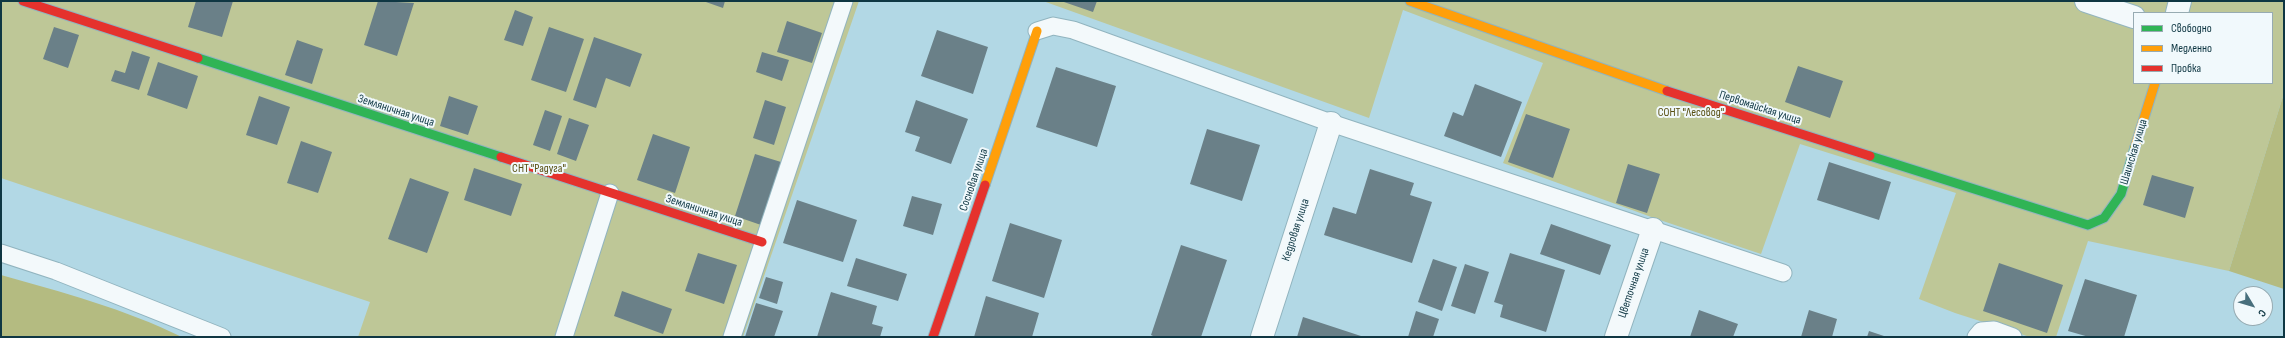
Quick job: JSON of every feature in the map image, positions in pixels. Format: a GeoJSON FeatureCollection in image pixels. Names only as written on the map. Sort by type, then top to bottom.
{"type":"FeatureCollection","features":[{"type":"Feature","properties":{"kind":"street","name":"Земляничная улица"},"geometry":{"type":"LineString","coordinates":[[23,1],[762,242]]}},
{"type":"Feature","properties":{"kind":"street","name":"Первомайская улица"},"geometry":{"type":"LineString","coordinates":[[1410,1],[1682,96],[2088,225],[2104,218]]}},
{"type":"Feature","properties":{"kind":"street"},"geometry":{"type":"LineString","coordinates":[[2086,1],[2133,17]]}},
{"type":"Feature","properties":{"kind":"street"},"geometry":{"type":"LineString","coordinates":[[2177,12],[2180,1]]}},
{"type":"Feature","properties":{"kind":"street","name":"Сосновая улица"},"geometry":{"type":"LineString","coordinates":[[933,337],[1037,31]]}},
{"type":"Feature","properties":{"kind":"street","name":"Шаимская улица"},"geometry":{"type":"LineString","coordinates":[[2104,218],[2121,194],[2155,84]]}},
{"type":"Feature","properties":{"kind":"street","name":"Кедровая улица"},"geometry":{"type":"LineString","coordinates":[[1262,337],[1331,123]]}},
{"type":"Feature","properties":{"kind":"street","name":"Цветочная улица"},"geometry":{"type":"LineString","coordinates":[[1616,337],[1653,229]]}},
{"type":"Feature","properties":{"kind":"lane"},"geometry":{"type":"LineString","coordinates":[[732,337],[762,242],[844,1]]}},
{"type":"Feature","properties":{"kind":"lane"},"geometry":{"type":"LineString","coordinates":[[1037,31],[1053,26],[1073,30],[1331,123],[1783,273]]}},
{"type":"Feature","properties":{"kind":"lane"},"geometry":{"type":"LineString","coordinates":[[564,337],[610,193]]}},
{"type":"Feature","properties":{"kind":"lane"},"geometry":{"type":"LineString","coordinates":[[1,253],[56,271],[222,337]]}},
{"type":"Feature","properties":{"kind":"lane"},"geometry":{"type":"LineString","coordinates":[[1976,337],[1981,331],[1994,330],[2013,337]]}},
{"type":"Feature","properties":{"kind":"green space","name":"СНТ \"Радуга\""},"geometry":{"type":"Polygon","coordinates":[[[1,1],[859,1],[743,337],[358,337],[370,302],[1,178],[1,1]]]}},
{"type":"Feature","properties":{"kind":"green space","name":"СОНТ \"Лесовод\""},"geometry":{"type":"Polygon","coordinates":[[[1043,1],[2284,1],[2284,93],[2229,271],[2088,241],[2056,337],[2030,337],[1955,313],[1919,299],[1956,193],[1800,144],[1761,254],[1654,218],[1503,163],[1543,63],[1403,10],[1369,118],[1043,1]]]}},
{"type":"Feature","properties":{"kind":"green space"},"geometry":{"type":"Polygon","coordinates":[[[2284,93],[2284,289],[2229,271],[2284,93]]]}},
{"type":"Feature","properties":{"kind":"green space"},"geometry":{"type":"Polygon","coordinates":[[[1,275],[116,310],[182,337],[1,337],[1,275]]]}},
{"type":"Feature","properties":{"kind":"building"},"geometry":{"type":"Polygon","coordinates":[[[196,1],[233,1],[222,37],[188,27],[196,1]]]}},
{"type":"Feature","properties":{"kind":"building"},"geometry":{"type":"Polygon","coordinates":[[[378,1],[414,3],[397,56],[364,45],[378,1]]]}},
{"type":"Feature","properties":{"kind":"building"},"geometry":{"type":"Polygon","coordinates":[[[703,1],[725,1],[723,8],[703,1]]]}},
{"type":"Feature","properties":{"kind":"building"},"geometry":{"type":"Polygon","coordinates":[[[1061,1],[1097,1],[1093,12],[1061,1]]]}},
{"type":"Feature","properties":{"kind":"building"},"geometry":{"type":"Polygon","coordinates":[[[515,10],[533,17],[523,46],[504,40],[515,10]]]}},
{"type":"Feature","properties":{"kind":"building"},"geometry":{"type":"Polygon","coordinates":[[[787,21],[822,33],[812,63],[777,52],[787,21]]]}},
{"type":"Feature","properties":{"kind":"building"},"geometry":{"type":"Polygon","coordinates":[[[54,27],[79,35],[68,68],[43,59],[54,27]]]}},
{"type":"Feature","properties":{"kind":"building"},"geometry":{"type":"Polygon","coordinates":[[[549,27],[584,39],[566,92],[531,80],[549,27]]]}},
{"type":"Feature","properties":{"kind":"building"},"geometry":{"type":"Polygon","coordinates":[[[937,30],[988,47],[973,94],[921,76],[937,30]]]}},
{"type":"Feature","properties":{"kind":"building"},"geometry":{"type":"Polygon","coordinates":[[[594,37],[642,54],[630,87],[606,78],[596,108],[573,100],[594,37]]]}},
{"type":"Feature","properties":{"kind":"building"},"geometry":{"type":"Polygon","coordinates":[[[297,40],[323,49],[312,84],[285,75],[297,40]]]}},
{"type":"Feature","properties":{"kind":"building"},"geometry":{"type":"Polygon","coordinates":[[[132,51],[150,57],[139,90],[111,81],[115,70],[125,73],[132,51]]]}},
{"type":"Feature","properties":{"kind":"building"},"geometry":{"type":"Polygon","coordinates":[[[762,52],[789,60],[782,81],[756,72],[762,52]]]}},
{"type":"Feature","properties":{"kind":"building"},"geometry":{"type":"Polygon","coordinates":[[[158,62],[198,76],[187,109],[147,95],[158,62]]]}},
{"type":"Feature","properties":{"kind":"building"},"geometry":{"type":"Polygon","coordinates":[[[1798,66],[1843,81],[1830,118],[1785,102],[1798,66]]]}},
{"type":"Feature","properties":{"kind":"building"},"geometry":{"type":"Polygon","coordinates":[[[1056,67],[1116,86],[1097,147],[1036,127],[1056,67]]]}},
{"type":"Feature","properties":{"kind":"building"},"geometry":{"type":"Polygon","coordinates":[[[1475,84],[1522,102],[1501,157],[1444,136],[1453,112],[1463,116],[1475,84]]]}},
{"type":"Feature","properties":{"kind":"building"},"geometry":{"type":"Polygon","coordinates":[[[259,96],[290,107],[277,145],[246,135],[259,96]]]}},
{"type":"Feature","properties":{"kind":"building"},"geometry":{"type":"Polygon","coordinates":[[[449,96],[478,106],[468,135],[440,126],[449,96]]]}},
{"type":"Feature","properties":{"kind":"building"},"geometry":{"type":"Polygon","coordinates":[[[765,100],[786,107],[774,145],[753,138],[765,100]]]}},
{"type":"Feature","properties":{"kind":"building"},"geometry":{"type":"Polygon","coordinates":[[[916,100],[968,119],[951,164],[915,151],[920,137],[905,132],[916,100]]]}},
{"type":"Feature","properties":{"kind":"building"},"geometry":{"type":"Polygon","coordinates":[[[545,110],[562,116],[550,151],[533,145],[545,110]]]}},
{"type":"Feature","properties":{"kind":"building"},"geometry":{"type":"Polygon","coordinates":[[[1526,114],[1570,129],[1553,178],[1508,162],[1526,114]]]}},
{"type":"Feature","properties":{"kind":"building"},"geometry":{"type":"Polygon","coordinates":[[[569,118],[589,125],[576,161],[557,154],[569,118]]]}},
{"type":"Feature","properties":{"kind":"building"},"geometry":{"type":"Polygon","coordinates":[[[1207,129],[1260,145],[1242,201],[1190,184],[1207,129]]]}},
{"type":"Feature","properties":{"kind":"building"},"geometry":{"type":"Polygon","coordinates":[[[653,134],[690,147],[675,193],[637,180],[653,134]]]}},
{"type":"Feature","properties":{"kind":"building"},"geometry":{"type":"Polygon","coordinates":[[[301,141],[332,152],[318,193],[287,183],[301,141]]]}},
{"type":"Feature","properties":{"kind":"building"},"geometry":{"type":"Polygon","coordinates":[[[755,154],[781,162],[761,225],[735,216],[755,154]]]}},
{"type":"Feature","properties":{"kind":"building"},"geometry":{"type":"Polygon","coordinates":[[[1829,162],[1891,182],[1879,220],[1817,200],[1829,162]]]}},
{"type":"Feature","properties":{"kind":"building"},"geometry":{"type":"Polygon","coordinates":[[[1628,164],[1660,174],[1647,213],[1616,203],[1628,164]]]}},
{"type":"Feature","properties":{"kind":"building"},"geometry":{"type":"Polygon","coordinates":[[[474,168],[522,184],[511,216],[464,200],[474,168]]]}},
{"type":"Feature","properties":{"kind":"building"},"geometry":{"type":"Polygon","coordinates":[[[1370,169],[1414,183],[1410,195],[1432,202],[1412,263],[1324,235],[1333,207],[1356,214],[1370,169]]]}},
{"type":"Feature","properties":{"kind":"building"},"geometry":{"type":"Polygon","coordinates":[[[2152,175],[2194,187],[2185,218],[2143,205],[2152,175]]]}},
{"type":"Feature","properties":{"kind":"building"},"geometry":{"type":"Polygon","coordinates":[[[410,178],[449,192],[427,253],[388,239],[410,178]]]}},
{"type":"Feature","properties":{"kind":"building"},"geometry":{"type":"Polygon","coordinates":[[[912,196],[942,204],[933,235],[903,226],[912,196]]]}},
{"type":"Feature","properties":{"kind":"building"},"geometry":{"type":"Polygon","coordinates":[[[797,200],[857,220],[843,262],[783,243],[797,200]]]}},
{"type":"Feature","properties":{"kind":"building"},"geometry":{"type":"Polygon","coordinates":[[[1010,223],[1062,240],[1044,298],[992,281],[1010,223]]]}},
{"type":"Feature","properties":{"kind":"building"},"geometry":{"type":"Polygon","coordinates":[[[1551,224],[1611,245],[1600,275],[1540,254],[1551,224]]]}},
{"type":"Feature","properties":{"kind":"building"},"geometry":{"type":"Polygon","coordinates":[[[1181,245],[1227,260],[1201,337],[1155,337],[1151,335],[1181,245]]]}},
{"type":"Feature","properties":{"kind":"building"},"geometry":{"type":"Polygon","coordinates":[[[698,253],[737,265],[724,304],[685,291],[698,253]]]}},
{"type":"Feature","properties":{"kind":"building"},"geometry":{"type":"Polygon","coordinates":[[[1510,253],[1565,270],[1546,332],[1500,317],[1503,305],[1494,302],[1510,253]]]}},
{"type":"Feature","properties":{"kind":"building"},"geometry":{"type":"Polygon","coordinates":[[[856,258],[907,274],[898,301],[847,286],[856,258]]]}},
{"type":"Feature","properties":{"kind":"building"},"geometry":{"type":"Polygon","coordinates":[[[1433,259],[1457,267],[1442,311],[1418,302],[1433,259]]]}},
{"type":"Feature","properties":{"kind":"building"},"geometry":{"type":"Polygon","coordinates":[[[1999,263],[2063,285],[2047,333],[1983,311],[1999,263]]]}},
{"type":"Feature","properties":{"kind":"building"},"geometry":{"type":"Polygon","coordinates":[[[1465,264],[1489,272],[1475,314],[1451,306],[1465,264]]]}},
{"type":"Feature","properties":{"kind":"building"},"geometry":{"type":"Polygon","coordinates":[[[766,277],[783,282],[777,304],[759,298],[766,277]]]}},
{"type":"Feature","properties":{"kind":"building"},"geometry":{"type":"Polygon","coordinates":[[[2085,279],[2137,295],[2124,337],[2089,337],[2068,331],[2085,279]]]}},
{"type":"Feature","properties":{"kind":"building"},"geometry":{"type":"Polygon","coordinates":[[[622,291],[672,309],[663,334],[614,316],[622,291]]]}},
{"type":"Feature","properties":{"kind":"building"},"geometry":{"type":"Polygon","coordinates":[[[831,292],[877,306],[872,324],[883,327],[880,337],[817,337],[831,292]]]}},
{"type":"Feature","properties":{"kind":"building"},"geometry":{"type":"Polygon","coordinates":[[[986,296],[1039,313],[1032,337],[974,337],[986,296]]]}},
{"type":"Feature","properties":{"kind":"building"},"geometry":{"type":"Polygon","coordinates":[[[756,303],[783,311],[774,337],[745,337],[756,303]]]}},
{"type":"Feature","properties":{"kind":"building"},"geometry":{"type":"Polygon","coordinates":[[[1699,310],[1738,324],[1733,337],[1690,337],[1699,310]]]}},
{"type":"Feature","properties":{"kind":"building"},"geometry":{"type":"Polygon","coordinates":[[[1809,310],[1837,319],[1832,337],[1801,337],[1809,310]]]}},
{"type":"Feature","properties":{"kind":"building"},"geometry":{"type":"Polygon","coordinates":[[[1416,311],[1439,319],[1433,337],[1408,337],[1416,311]]]}},
{"type":"Feature","properties":{"kind":"building"},"geometry":{"type":"Polygon","coordinates":[[[1303,317],[1364,337],[1297,337],[1303,317]]]}},
{"type":"Feature","properties":{"kind":"building"},"geometry":{"type":"Polygon","coordinates":[[[1869,331],[1887,337],[1867,337],[1869,331]]]}},
{"type":"Feature","properties":{"kind":"traffic: fast"},"geometry":{"type":"LineString","coordinates":[[198,58],[501,157]]}},
{"type":"Feature","properties":{"kind":"traffic: fast"},"geometry":{"type":"LineString","coordinates":[[1870,156],[2088,225],[2104,218],[2121,194],[2135,147]]}},
{"type":"Feature","properties":{"kind":"traffic: slow"},"geometry":{"type":"LineString","coordinates":[[1410,1],[1667,91]]}},
{"type":"Feature","properties":{"kind":"traffic: slow"},"geometry":{"type":"LineString","coordinates":[[985,185],[1037,31]]}},
{"type":"Feature","properties":{"kind":"traffic: slow"},"geometry":{"type":"LineString","coordinates":[[2135,147],[2155,84]]}},
{"type":"Feature","properties":{"kind":"traffic: jam"},"geometry":{"type":"LineString","coordinates":[[23,1],[198,58]]}},
{"type":"Feature","properties":{"kind":"traffic: jam"},"geometry":{"type":"LineString","coordinates":[[1667,91],[1870,156]]}},
{"type":"Feature","properties":{"kind":"traffic: jam"},"geometry":{"type":"LineString","coordinates":[[501,157],[762,242]]}},
{"type":"Feature","properties":{"kind":"traffic: jam"},"geometry":{"type":"LineString","coordinates":[[933,337],[985,185]]}}]}
